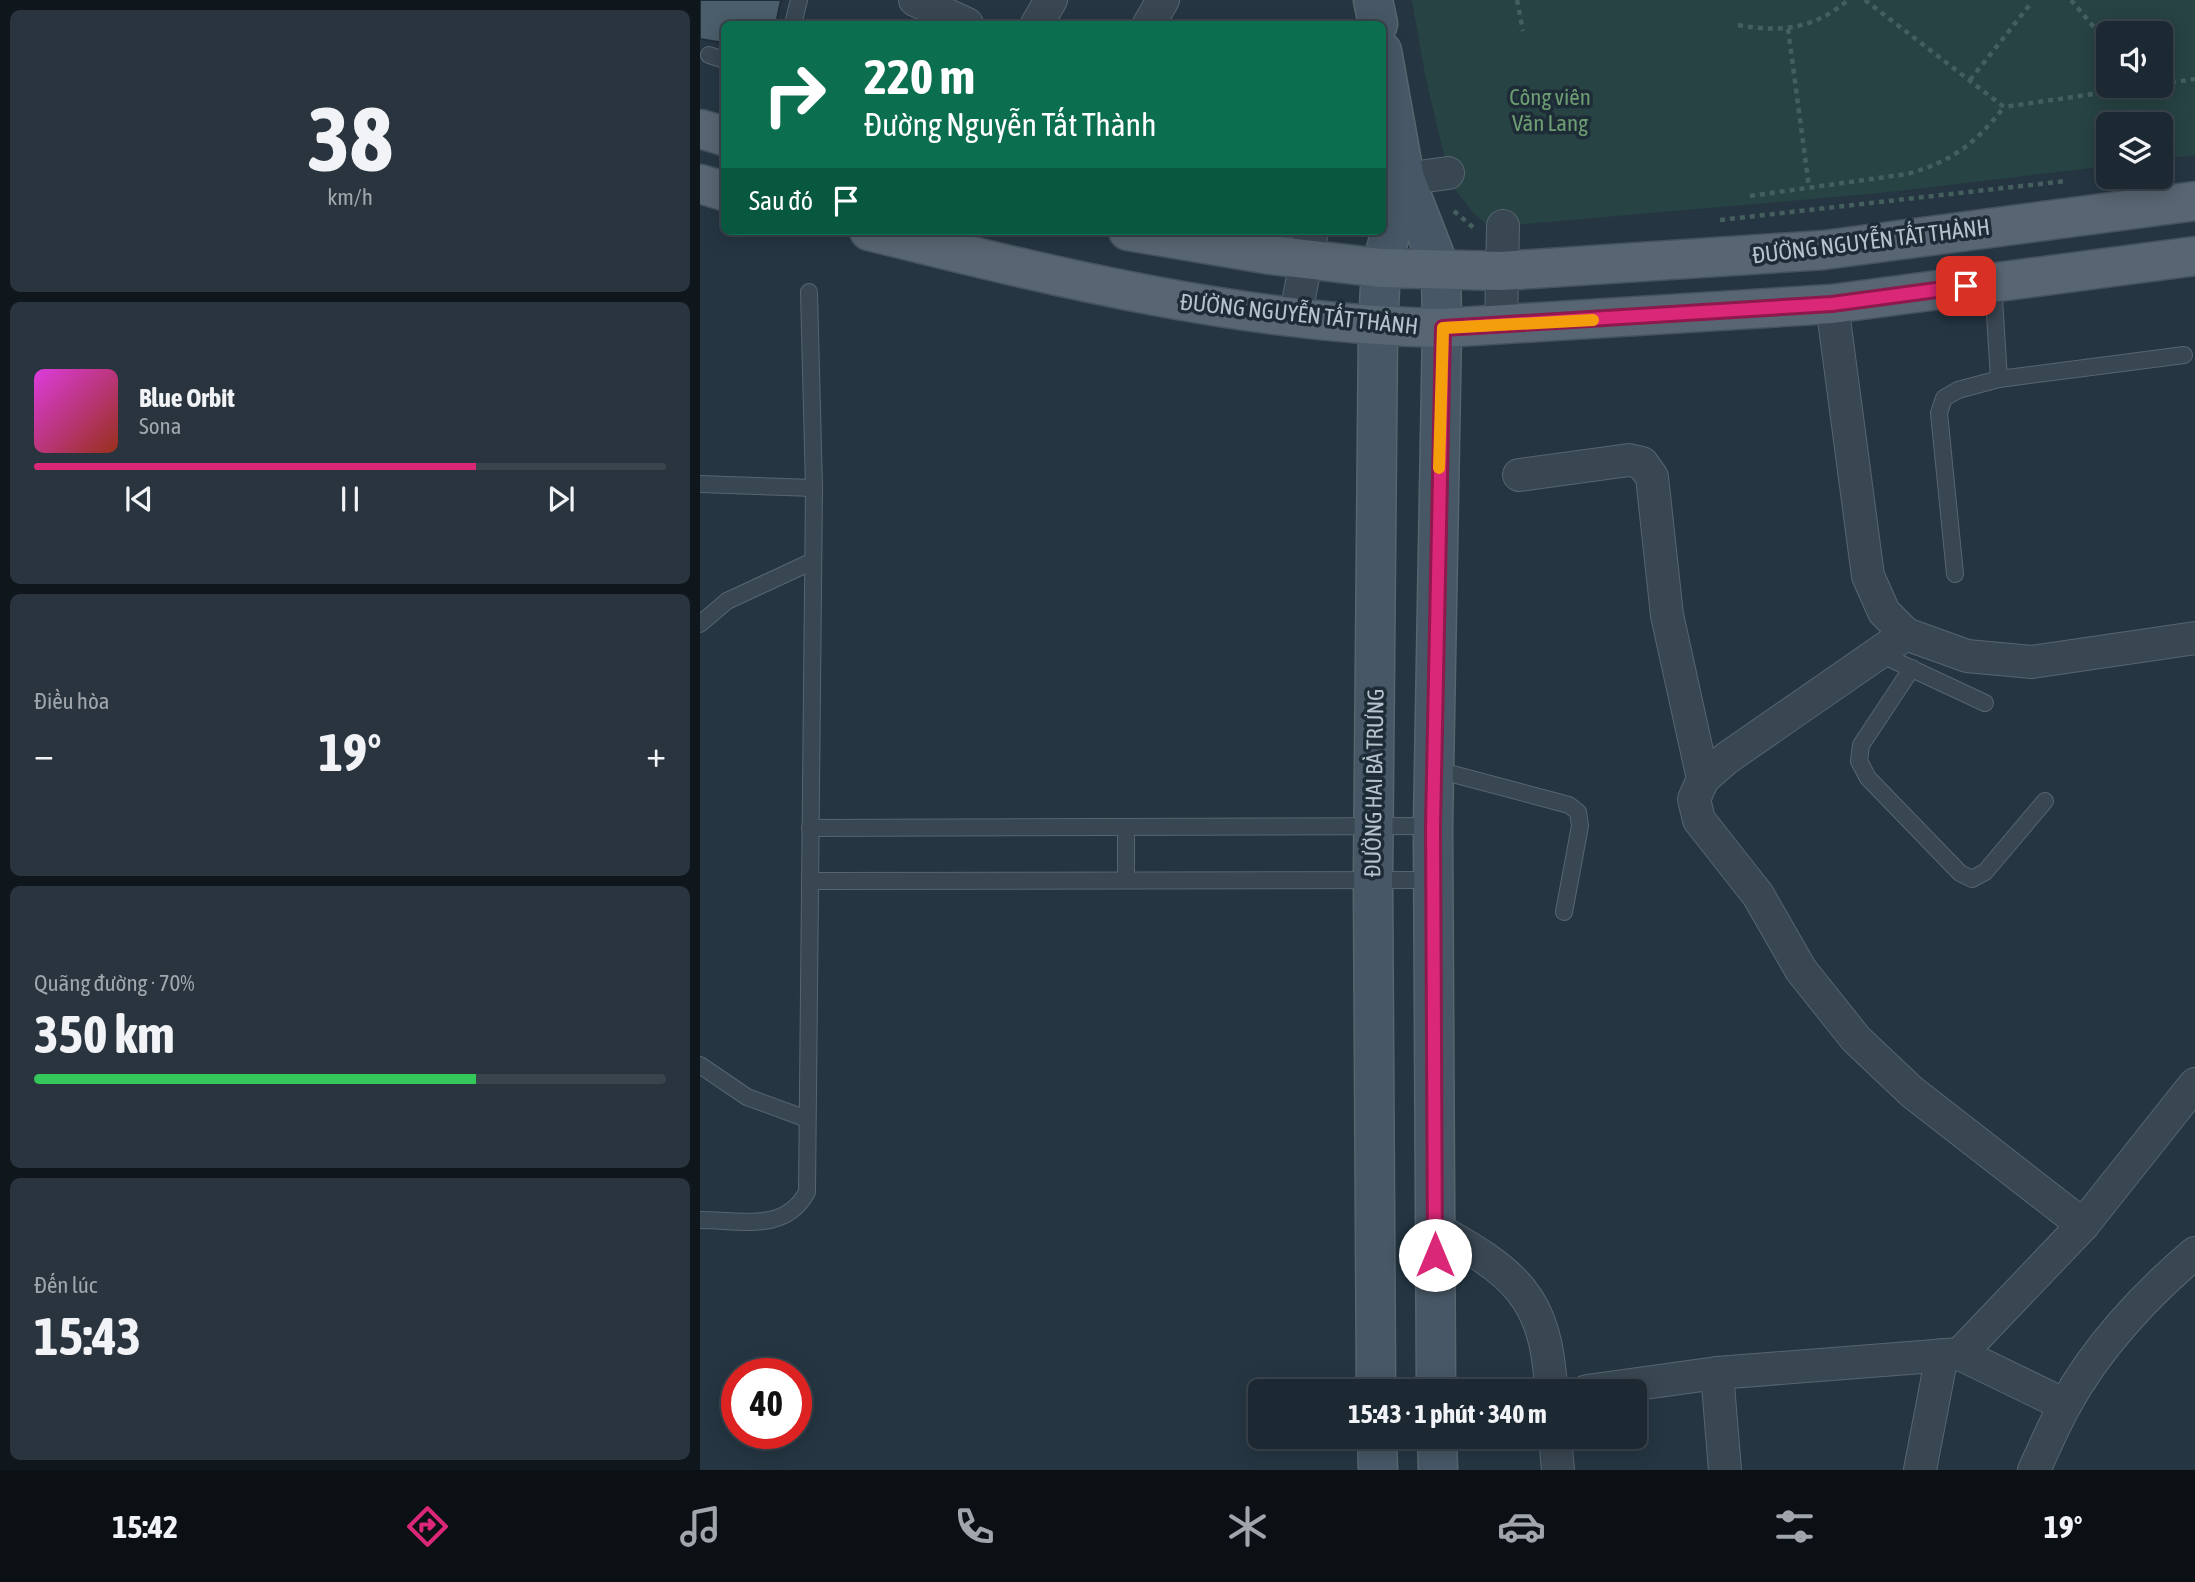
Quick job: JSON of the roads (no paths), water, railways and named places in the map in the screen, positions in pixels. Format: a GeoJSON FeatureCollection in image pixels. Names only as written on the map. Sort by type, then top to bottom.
{"type":"FeatureCollection","features":[{"type":"Feature","properties":{"kind":"main road"},"geometry":{"type":"LineString","coordinates":[[700,129],[721,135]]}},
{"type":"Feature","properties":{"kind":"main road"},"geometry":{"type":"LineString","coordinates":[[700,184],[721,190]]}},
{"type":"Feature","properties":{"kind":"main road","name":"ĐƯỜNG NGUYỄN TẤT THÀNH"},"geometry":{"type":"LineString","coordinates":[[1180,235],[1309,245],[1381,268],[1501,271],[1824,250],[2195,201]]}},
{"type":"Feature","properties":{"kind":"main road","name":"ĐƯỜNG NGUYỄN TẤT THÀNH"},"geometry":{"type":"LineString","coordinates":[[885,235],[1050,276],[1201,306],[1378,327],[1443,328],[1832,304],[2195,256]]}},
{"type":"Feature","properties":{"kind":"street"},"geometry":{"type":"LineString","coordinates":[[1039,21],[1051,0]]}},
{"type":"Feature","properties":{"kind":"street"},"geometry":{"type":"LineString","coordinates":[[1151,21],[1163,0]]}},
{"type":"Feature","properties":{"kind":"street"},"geometry":{"type":"LineString","coordinates":[[1373,0],[1377,21]]}},
{"type":"Feature","properties":{"kind":"street"},"geometry":{"type":"LineString","coordinates":[[915,7],[958,21]]}},
{"type":"Feature","properties":{"kind":"street","name":"ĐƯỜNG HAI BÀ TRƯNG"},"geometry":{"type":"LineString","coordinates":[[1386,94],[1394,181],[1386,235]]}},
{"type":"Feature","properties":{"kind":"street"},"geometry":{"type":"LineString","coordinates":[[1394,181],[1448,173]]}},
{"type":"Feature","properties":{"kind":"street","name":"ĐƯỜNG HAI BÀ TRƯNG"},"geometry":{"type":"LineString","coordinates":[[1394,181],[1441,271],[1443,328],[1433,826],[1436,1379]]}},
{"type":"Feature","properties":{"kind":"street"},"geometry":{"type":"LineString","coordinates":[[1501,325],[1503,226]]}},
{"type":"Feature","properties":{"kind":"street","name":"ĐƯỜNG HAI BÀ TRƯNG"},"geometry":{"type":"LineString","coordinates":[[1376,1379],[1373,880],[1378,327],[1386,235]]}},
{"type":"Feature","properties":{"kind":"street"},"geometry":{"type":"LineString","coordinates":[[1295,318],[1309,245]]}},
{"type":"Feature","properties":{"kind":"street"},"geometry":{"type":"LineString","coordinates":[[1832,304],[1868,576],[1884,612],[1906,634],[1967,656],[2032,662],[2195,638]]}},
{"type":"Feature","properties":{"kind":"street"},"geometry":{"type":"LineString","coordinates":[[1519,475],[1629,460],[1642,463],[1652,477],[1667,615],[1703,779]]}},
{"type":"Feature","properties":{"kind":"street"},"geometry":{"type":"LineString","coordinates":[[1906,634],[1727,758],[1703,779],[1694,799],[1699,820],[1758,895],[1801,970],[1856,1039],[1912,1092],[2083,1225]]}},
{"type":"Feature","properties":{"kind":"street"},"geometry":{"type":"LineString","coordinates":[[1920,1470],[1951,1354],[2083,1225],[2195,1084]]}},
{"type":"Feature","properties":{"kind":"street"},"geometry":{"type":"LineString","coordinates":[[1435,1228],[1492,1260],[1529,1299],[1544,1332],[1550,1355],[1551,1379]]}},
{"type":"Feature","properties":{"kind":"street"},"geometry":{"type":"LineString","coordinates":[[2034,1470],[2065,1405],[2100,1354],[2157,1285],[2195,1253]]}},
{"type":"Feature","properties":{"kind":"street"},"geometry":{"type":"LineString","coordinates":[[1647,1383],[1717,1373],[1951,1354],[2065,1405]]}},
{"type":"Feature","properties":{"kind":"street"},"geometry":{"type":"LineString","coordinates":[[1717,1373],[1725,1470]]}},
{"type":"Feature","properties":{"kind":"street"},"geometry":{"type":"LineString","coordinates":[[1377,1449],[1378,1470]]}},
{"type":"Feature","properties":{"kind":"street"},"geometry":{"type":"LineString","coordinates":[[1437,1449],[1438,1470]]}},
{"type":"Feature","properties":{"kind":"street"},"geometry":{"type":"LineString","coordinates":[[1556,1449],[1558,1470]]}},
{"type":"Feature","properties":{"kind":"lane"},"geometry":{"type":"LineString","coordinates":[[794,21],[799,0]]}},
{"type":"Feature","properties":{"kind":"lane"},"geometry":{"type":"LineString","coordinates":[[1993,283],[1999,379]]}},
{"type":"Feature","properties":{"kind":"lane"},"geometry":{"type":"LineString","coordinates":[[700,1220],[778,1220],[797,1209],[807,1192],[814,488],[809,292]]}},
{"type":"Feature","properties":{"kind":"lane"},"geometry":{"type":"LineString","coordinates":[[1955,574],[1939,413],[1944,398],[1958,390],[1999,379],[2184,355]]}},
{"type":"Feature","properties":{"kind":"lane"},"geometry":{"type":"LineString","coordinates":[[700,484],[814,488]]}},
{"type":"Feature","properties":{"kind":"lane"},"geometry":{"type":"LineString","coordinates":[[700,624],[727,601],[813,561]]}},
{"type":"Feature","properties":{"kind":"lane"},"geometry":{"type":"LineString","coordinates":[[1878,653],[1985,702]]}},
{"type":"Feature","properties":{"kind":"lane"},"geometry":{"type":"LineString","coordinates":[[1912,668],[1861,746],[1859,761],[1868,778],[1960,873],[1972,879],[1984,872],[2045,801]]}},
{"type":"Feature","properties":{"kind":"lane"},"geometry":{"type":"LineString","coordinates":[[1434,769],[1569,805],[1578,812],[1580,826],[1564,912]]}},
{"type":"Feature","properties":{"kind":"lane"},"geometry":{"type":"LineString","coordinates":[[810,828],[1433,826]]}},
{"type":"Feature","properties":{"kind":"lane"},"geometry":{"type":"LineString","coordinates":[[1126,829],[1126,880]]}},
{"type":"Feature","properties":{"kind":"lane"},"geometry":{"type":"LineString","coordinates":[[810,881],[1433,880]]}},
{"type":"Feature","properties":{"kind":"lane"},"geometry":{"type":"LineString","coordinates":[[700,1065],[747,1097],[807,1119]]}},
{"type":"Feature","properties":{"kind":"park label","name":"Công viên Văn Lang"},"geometry":{"type":"Point","coordinates":[1550,110]}}]}
